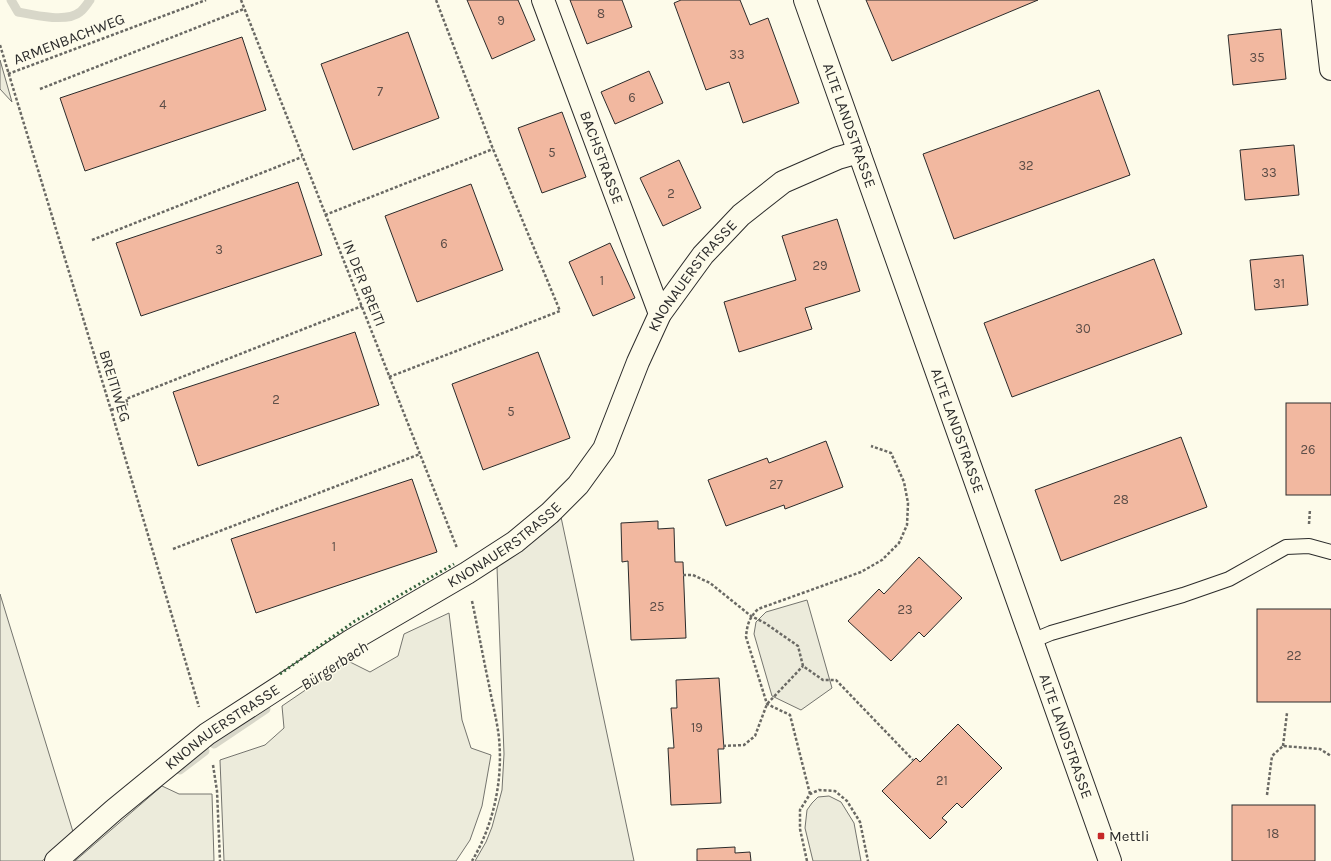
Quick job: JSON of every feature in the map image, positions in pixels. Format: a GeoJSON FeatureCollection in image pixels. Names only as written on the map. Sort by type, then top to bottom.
{"type":"FeatureCollection","features":[{"type":"Feature","properties":{"kind":"street","name":"BACHSTRASSE"},"geometry":{"type":"LineString","coordinates":[[543,0],[660,314]]}},
{"type":"Feature","properties":{"kind":"street","name":"ALTE LANDSTRASSE"},"geometry":{"type":"LineString","coordinates":[[805,0],[1110,861]]}},
{"type":"Feature","properties":{"kind":"street"},"geometry":{"type":"LineString","coordinates":[[1323,0],[1331,70]]}},
{"type":"Feature","properties":{"kind":"street","name":"KNONAUERSTRASSE"},"geometry":{"type":"LineString","coordinates":[[56,861],[114,810],[207,734],[352,640],[467,573],[515,542],[550,513],[578,485],[604,449],[638,362],[660,314],[702,255],[741,215],[783,182],[838,158],[859,152]]}},
{"type":"Feature","properties":{"kind":"lane"},"geometry":{"type":"LineString","coordinates":[[1032,640],[1184,595],[1229,579],[1286,547],[1309,546],[1331,552]]}},
{"type":"Feature","properties":{"kind":"path","name":"ARMENBACHWEG"},"geometry":{"type":"LineString","coordinates":[[8,74],[206,0]]}},
{"type":"Feature","properties":{"kind":"path","name":"IN DER BREITI"},"geometry":{"type":"LineString","coordinates":[[241,0],[467,573],[499,738],[500,766],[497,797],[489,824],[478,852],[472,861]]}},
{"type":"Feature","properties":{"kind":"path"},"geometry":{"type":"LineString","coordinates":[[389,377],[560,311],[493,149],[436,0]]}},
{"type":"Feature","properties":{"kind":"path"},"geometry":{"type":"LineString","coordinates":[[40,89],[244,9]]}},
{"type":"Feature","properties":{"kind":"path","name":"BREITIWEG"},"geometry":{"type":"LineString","coordinates":[[0,45],[111,410],[207,734],[217,791],[220,861]]}},
{"type":"Feature","properties":{"kind":"path"},"geometry":{"type":"LineString","coordinates":[[325,215],[493,149]]}},
{"type":"Feature","properties":{"kind":"path"},"geometry":{"type":"LineString","coordinates":[[92,240],[302,157]]}},
{"type":"Feature","properties":{"kind":"path"},"geometry":{"type":"LineString","coordinates":[[111,410],[128,404],[126,399],[362,306]]}},
{"type":"Feature","properties":{"kind":"path"},"geometry":{"type":"LineString","coordinates":[[810,794],[790,715],[766,704],[746,637],[747,626],[751,616],[758,609],[861,572],[882,560],[899,543],[907,525],[908,502],[904,482],[891,454],[871,446]]}},
{"type":"Feature","properties":{"kind":"path"},"geometry":{"type":"LineString","coordinates":[[173,549],[420,454]]}},
{"type":"Feature","properties":{"kind":"path"},"geometry":{"type":"LineString","coordinates":[[683,575],[692,575],[710,583],[751,616],[765,623],[798,646],[803,666],[823,680],[836,680],[913,760]]}},
{"type":"Feature","properties":{"kind":"path"},"geometry":{"type":"LineString","coordinates":[[723,746],[744,745],[755,736],[766,704],[803,666]]}},
{"type":"Feature","properties":{"kind":"path"},"geometry":{"type":"LineString","coordinates":[[1267,795],[1272,756],[1283,746],[1287,713]]}},
{"type":"Feature","properties":{"kind":"path"},"geometry":{"type":"LineString","coordinates":[[1283,746],[1320,749],[1331,756]]}},
{"type":"Feature","properties":{"kind":"path"},"geometry":{"type":"LineString","coordinates":[[807,861],[800,829],[800,810],[810,794],[820,790],[835,791],[847,801],[860,822],[868,861]]}},
{"type":"Feature","properties":{"kind":"shaded area"},"geometry":{"type":"Polygon","coordinates":[[[0,60],[12,102],[0,89],[0,60]]]}},
{"type":"Feature","properties":{"kind":"shaded area"},"geometry":{"type":"Polygon","coordinates":[[[561,517],[634,861],[475,861],[486,842],[492,827],[502,790],[504,754],[497,567],[561,517]]]}},
{"type":"Feature","properties":{"kind":"shaded area"},"geometry":{"type":"Polygon","coordinates":[[[0,594],[74,835],[42,861],[0,861],[0,594]]]}},
{"type":"Feature","properties":{"kind":"shaded area"},"geometry":{"type":"Polygon","coordinates":[[[807,600],[832,688],[801,710],[772,696],[754,634],[756,622],[766,612],[807,600]]]}},
{"type":"Feature","properties":{"kind":"shaded area"},"geometry":{"type":"Polygon","coordinates":[[[449,613],[462,720],[471,748],[491,755],[482,806],[470,840],[456,861],[224,861],[220,760],[265,745],[284,728],[282,706],[348,661],[370,672],[398,656],[404,634],[449,613]]]}},
{"type":"Feature","properties":{"kind":"shaded area"},"geometry":{"type":"Polygon","coordinates":[[[162,786],[179,794],[212,794],[214,861],[75,861],[162,786]]]}},
{"type":"Feature","properties":{"kind":"shaded area"},"geometry":{"type":"Polygon","coordinates":[[[829,796],[841,802],[854,823],[861,861],[813,861],[805,828],[807,810],[818,797],[829,796]]]}},
{"type":"Feature","properties":{"kind":"building"},"geometry":{"type":"Polygon","coordinates":[[[467,0],[518,0],[535,40],[492,59],[467,0]]]}},
{"type":"Feature","properties":{"kind":"building"},"geometry":{"type":"Polygon","coordinates":[[[570,0],[622,0],[632,27],[587,44],[570,0]]]}},
{"type":"Feature","properties":{"kind":"building"},"geometry":{"type":"Polygon","coordinates":[[[681,0],[740,0],[750,25],[768,18],[799,103],[743,123],[729,82],[706,90],[674,3],[681,0]]]}},
{"type":"Feature","properties":{"kind":"building"},"geometry":{"type":"Polygon","coordinates":[[[866,0],[1038,0],[892,61],[866,0]]]}},
{"type":"Feature","properties":{"kind":"building"},"geometry":{"type":"Polygon","coordinates":[[[1281,29],[1286,79],[1233,85],[1228,35],[1281,29]]]}},
{"type":"Feature","properties":{"kind":"building"},"geometry":{"type":"Polygon","coordinates":[[[408,32],[439,118],[353,150],[321,64],[408,32]]]}},
{"type":"Feature","properties":{"kind":"building"},"geometry":{"type":"Polygon","coordinates":[[[242,37],[266,110],[85,171],[60,98],[242,37]]]}},
{"type":"Feature","properties":{"kind":"building"},"geometry":{"type":"Polygon","coordinates":[[[649,71],[663,103],[615,124],[601,92],[649,71]]]}},
{"type":"Feature","properties":{"kind":"building"},"geometry":{"type":"Polygon","coordinates":[[[1099,90],[1130,175],[954,239],[923,154],[1099,90]]]}},
{"type":"Feature","properties":{"kind":"building"},"geometry":{"type":"Polygon","coordinates":[[[562,112],[586,177],[542,193],[518,128],[562,112]]]}},
{"type":"Feature","properties":{"kind":"building"},"geometry":{"type":"Polygon","coordinates":[[[1294,145],[1299,195],[1245,200],[1240,150],[1294,145]]]}},
{"type":"Feature","properties":{"kind":"building"},"geometry":{"type":"Polygon","coordinates":[[[679,160],[701,208],[663,226],[640,178],[679,160]]]}},
{"type":"Feature","properties":{"kind":"building"},"geometry":{"type":"Polygon","coordinates":[[[298,182],[322,255],[141,316],[116,243],[298,182]]]}},
{"type":"Feature","properties":{"kind":"building"},"geometry":{"type":"Polygon","coordinates":[[[471,184],[503,270],[417,302],[385,216],[471,184]]]}},
{"type":"Feature","properties":{"kind":"building"},"geometry":{"type":"Polygon","coordinates":[[[837,219],[860,291],[805,308],[812,329],[739,352],[724,302],[796,280],[782,236],[837,219]]]}},
{"type":"Feature","properties":{"kind":"building"},"geometry":{"type":"Polygon","coordinates":[[[610,243],[635,298],[593,316],[569,262],[610,243]]]}},
{"type":"Feature","properties":{"kind":"building"},"geometry":{"type":"Polygon","coordinates":[[[1303,255],[1308,305],[1255,310],[1250,260],[1303,255]]]}},
{"type":"Feature","properties":{"kind":"building"},"geometry":{"type":"Polygon","coordinates":[[[1154,259],[1182,334],[1012,397],[984,323],[1154,259]]]}},
{"type":"Feature","properties":{"kind":"building"},"geometry":{"type":"Polygon","coordinates":[[[355,332],[379,405],[198,466],[173,392],[355,332]]]}},
{"type":"Feature","properties":{"kind":"building"},"geometry":{"type":"Polygon","coordinates":[[[538,352],[570,438],[483,470],[452,384],[538,352]]]}},
{"type":"Feature","properties":{"kind":"building"},"geometry":{"type":"Polygon","coordinates":[[[1286,403],[1331,403],[1331,495],[1286,495],[1286,403]]]}},
{"type":"Feature","properties":{"kind":"building"},"geometry":{"type":"Polygon","coordinates":[[[1181,437],[1207,507],[1061,561],[1035,490],[1181,437]]]}},
{"type":"Feature","properties":{"kind":"building"},"geometry":{"type":"Polygon","coordinates":[[[826,441],[843,487],[785,509],[784,505],[726,526],[708,480],[767,458],[769,463],[826,441]]]}},
{"type":"Feature","properties":{"kind":"building"},"geometry":{"type":"Polygon","coordinates":[[[412,479],[437,552],[256,613],[231,539],[412,479]]]}},
{"type":"Feature","properties":{"kind":"building"},"geometry":{"type":"Polygon","coordinates":[[[658,521],[658,529],[674,528],[675,562],[683,562],[686,638],[631,640],[628,561],[622,562],[621,523],[658,521]]]}},
{"type":"Feature","properties":{"kind":"building"},"geometry":{"type":"Polygon","coordinates":[[[919,557],[962,598],[924,637],[919,632],[891,661],[848,621],[879,589],[884,594],[919,557]]]}},
{"type":"Feature","properties":{"kind":"building"},"geometry":{"type":"Polygon","coordinates":[[[1257,609],[1331,609],[1331,702],[1257,702],[1257,609]]]}},
{"type":"Feature","properties":{"kind":"building"},"geometry":{"type":"Polygon","coordinates":[[[719,678],[724,749],[718,749],[721,803],[671,805],[668,748],[674,748],[671,708],[677,708],[676,680],[719,678]]]}},
{"type":"Feature","properties":{"kind":"building"},"geometry":{"type":"Polygon","coordinates":[[[958,724],[1002,768],[962,808],[957,803],[942,818],[947,822],[930,839],[882,791],[916,758],[920,762],[958,724]]]}},
{"type":"Feature","properties":{"kind":"building"},"geometry":{"type":"Polygon","coordinates":[[[1232,805],[1315,805],[1315,861],[1232,861],[1232,805]]]}},
{"type":"Feature","properties":{"kind":"building"},"geometry":{"type":"Polygon","coordinates":[[[735,847],[735,853],[750,852],[751,861],[697,861],[697,849],[735,847]]]}},
{"type":"Feature","properties":{"kind":"waterway"},"geometry":{"type":"LineString","coordinates":[[11,0],[18,12],[59,18],[74,15],[81,11],[90,0]]}},
{"type":"Feature","properties":{"kind":"waterway","name":"Bürgerbach"},"geometry":{"type":"LineString","coordinates":[[214,744],[266,709]]}},
{"type":"Feature","properties":{"kind":"waterway","name":"Bürgerbach"},"geometry":{"type":"LineString","coordinates":[[180,770],[205,751]]}},
{"type":"Feature","properties":{"kind":"hedge"},"geometry":{"type":"LineString","coordinates":[[280,674],[355,621],[454,564]]}},
{"type":"Feature","properties":{"kind":"place","name":"Mettli"},"geometry":{"type":"Point","coordinates":[1101,836]}}]}
